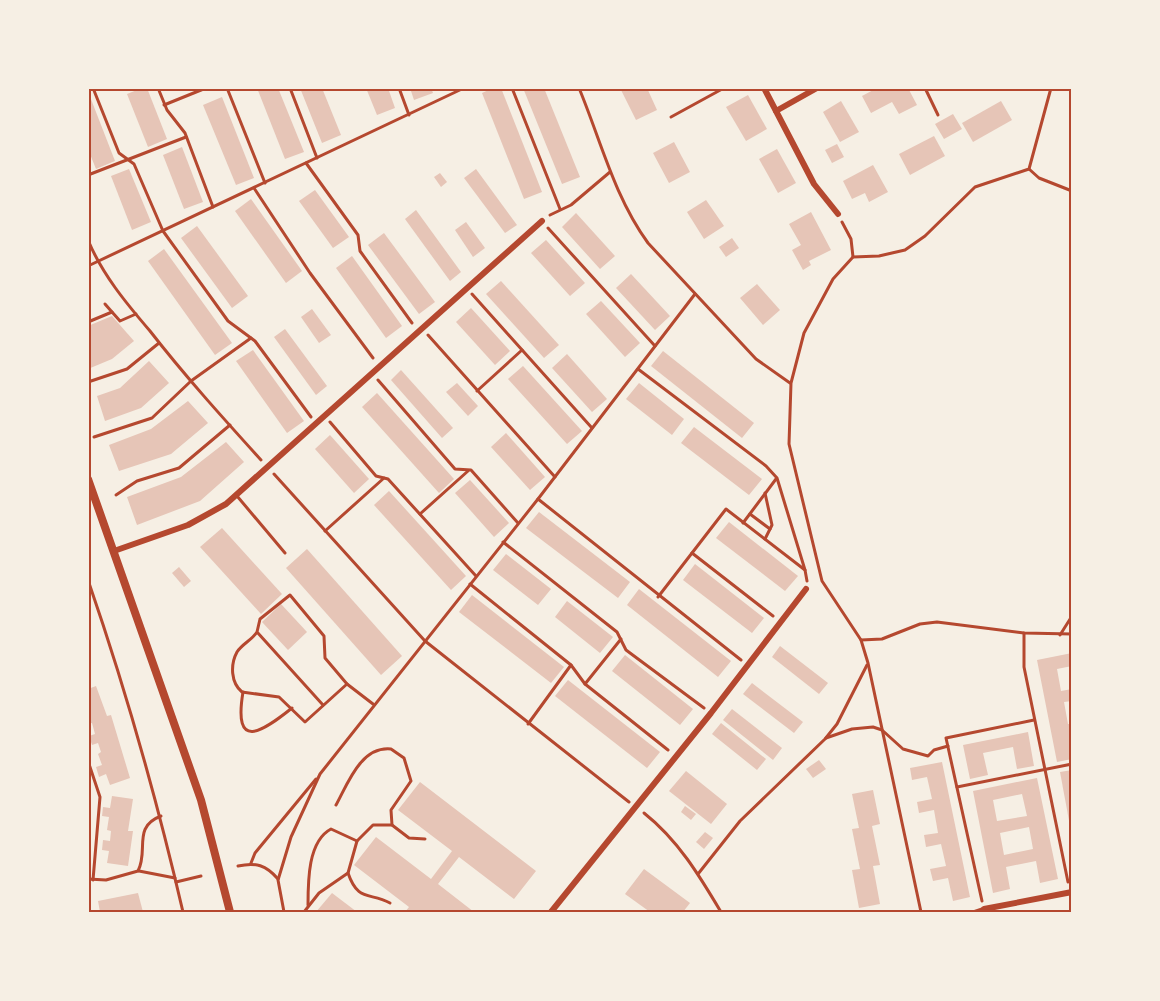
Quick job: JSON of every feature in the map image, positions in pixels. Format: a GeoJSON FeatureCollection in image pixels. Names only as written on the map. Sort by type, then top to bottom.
{"type":"FeatureCollection","features":[{"type":"Feature","properties":{"kind":"street"},"geometry":{"type":"LineString","coordinates":[[764,88],[814,184],[838,214]]}},
{"type":"Feature","properties":{"kind":"street"},"geometry":{"type":"LineString","coordinates":[[776,111],[817,88]]}},
{"type":"Feature","properties":{"kind":"street"},"geometry":{"type":"LineString","coordinates":[[114,551],[188,525],[209,515],[237,496],[542,221]]}},
{"type":"Feature","properties":{"kind":"street"},"geometry":{"type":"LineString","coordinates":[[88,479],[204,806],[230,912]]}},
{"type":"Feature","properties":{"kind":"street"},"geometry":{"type":"LineString","coordinates":[[551,912],[807,589]]}},
{"type":"Feature","properties":{"kind":"street"},"geometry":{"type":"LineString","coordinates":[[984,909],[1071,892]]}},
{"type":"Feature","properties":{"kind":"lane"},"geometry":{"type":"LineString","coordinates":[[671,117],[724,88]]}},
{"type":"Feature","properties":{"kind":"lane"},"geometry":{"type":"LineString","coordinates":[[925,88],[938,115]]}},
{"type":"Feature","properties":{"kind":"lane"},"geometry":{"type":"LineString","coordinates":[[237,496],[285,553]]}},
{"type":"Feature","properties":{"kind":"lane"},"geometry":{"type":"LineString","coordinates":[[973,912],[984,909]]}},
{"type":"Feature","properties":{"kind":"path"},"geometry":{"type":"LineString","coordinates":[[93,88],[119,153],[134,164],[163,231],[228,321],[251,338],[316,424]]}},
{"type":"Feature","properties":{"kind":"path"},"geometry":{"type":"LineString","coordinates":[[158,88],[164,105],[186,137],[213,207]]}},
{"type":"Feature","properties":{"kind":"path"},"geometry":{"type":"LineString","coordinates":[[164,105],[207,88]]}},
{"type":"Feature","properties":{"kind":"path"},"geometry":{"type":"LineString","coordinates":[[227,88],[265,183]]}},
{"type":"Feature","properties":{"kind":"path"},"geometry":{"type":"LineString","coordinates":[[290,88],[317,158]]}},
{"type":"Feature","properties":{"kind":"path"},"geometry":{"type":"LineString","coordinates":[[399,88],[409,116]]}},
{"type":"Feature","properties":{"kind":"path"},"geometry":{"type":"LineString","coordinates":[[88,267],[465,88]]}},
{"type":"Feature","properties":{"kind":"path"},"geometry":{"type":"LineString","coordinates":[[512,88],[560,208]]}},
{"type":"Feature","properties":{"kind":"path"},"geometry":{"type":"LineString","coordinates":[[579,88],[610,172],[634,224],[756,359],[791,384]]}},
{"type":"Feature","properties":{"kind":"path"},"geometry":{"type":"LineString","coordinates":[[1029,169],[1051,88]]}},
{"type":"Feature","properties":{"kind":"path"},"geometry":{"type":"LineString","coordinates":[[88,175],[186,137]]}},
{"type":"Feature","properties":{"kind":"path"},"geometry":{"type":"LineString","coordinates":[[306,163],[358,235],[360,251],[421,330],[555,477]]}},
{"type":"Feature","properties":{"kind":"path"},"geometry":{"type":"LineString","coordinates":[[1029,169],[1039,178],[1071,191]]}},
{"type":"Feature","properties":{"kind":"path"},"geometry":{"type":"LineString","coordinates":[[921,912],[868,663],[861,640],[827,592],[818,567],[789,444],[791,384],[804,333],[816,307],[833,279],[853,257],[879,256],[905,250],[925,236],[975,187],[1029,169]]}},
{"type":"Feature","properties":{"kind":"path"},"geometry":{"type":"LineString","coordinates":[[610,172],[571,205],[560,208],[542,221],[655,346]]}},
{"type":"Feature","properties":{"kind":"path"},"geometry":{"type":"LineString","coordinates":[[254,188],[310,273],[380,368]]}},
{"type":"Feature","properties":{"kind":"path"},"geometry":{"type":"LineString","coordinates":[[838,214],[851,239],[853,257]]}},
{"type":"Feature","properties":{"kind":"path"},"geometry":{"type":"LineString","coordinates":[[88,240],[98,262],[159,343],[268,468],[425,641],[665,830],[698,874],[721,912]]}},
{"type":"Feature","properties":{"kind":"path"},"geometry":{"type":"LineString","coordinates":[[88,255],[95,255]]}},
{"type":"Feature","properties":{"kind":"path"},"geometry":{"type":"LineString","coordinates":[[467,289],[593,428]]}},
{"type":"Feature","properties":{"kind":"path"},"geometry":{"type":"LineString","coordinates":[[251,863],[255,853],[538,499],[696,294]]}},
{"type":"Feature","properties":{"kind":"path"},"geometry":{"type":"LineString","coordinates":[[105,304],[120,321],[136,314]]}},
{"type":"Feature","properties":{"kind":"path"},"geometry":{"type":"LineString","coordinates":[[88,322],[112,312]]}},
{"type":"Feature","properties":{"kind":"path"},"geometry":{"type":"LineString","coordinates":[[94,437],[152,418],[191,381],[251,338]]}},
{"type":"Feature","properties":{"kind":"path"},"geometry":{"type":"LineString","coordinates":[[88,382],[127,369],[159,343]]}},
{"type":"Feature","properties":{"kind":"path"},"geometry":{"type":"LineString","coordinates":[[477,391],[522,350]]}},
{"type":"Feature","properties":{"kind":"path"},"geometry":{"type":"LineString","coordinates":[[638,369],[765,465],[777,478],[805,570],[807,589]]}},
{"type":"Feature","properties":{"kind":"path"},"geometry":{"type":"LineString","coordinates":[[373,374],[455,469],[468,470],[518,524]]}},
{"type":"Feature","properties":{"kind":"path"},"geometry":{"type":"LineString","coordinates":[[325,417],[376,476],[388,479],[476,576]]}},
{"type":"Feature","properties":{"kind":"path"},"geometry":{"type":"LineString","coordinates":[[116,495],[137,481],[179,468],[230,425]]}},
{"type":"Feature","properties":{"kind":"path"},"geometry":{"type":"LineString","coordinates":[[420,514],[468,470]]}},
{"type":"Feature","properties":{"kind":"path"},"geometry":{"type":"LineString","coordinates":[[325,531],[384,478]]}},
{"type":"Feature","properties":{"kind":"path"},"geometry":{"type":"LineString","coordinates":[[743,523],[777,478]]}},
{"type":"Feature","properties":{"kind":"path"},"geometry":{"type":"LineString","coordinates":[[765,494],[771,529],[765,540]]}},
{"type":"Feature","properties":{"kind":"path"},"geometry":{"type":"LineString","coordinates":[[538,499],[658,597],[748,665]]}},
{"type":"Feature","properties":{"kind":"path"},"geometry":{"type":"LineString","coordinates":[[658,597],[726,509],[805,570]]}},
{"type":"Feature","properties":{"kind":"path"},"geometry":{"type":"LineString","coordinates":[[750,514],[771,529]]}},
{"type":"Feature","properties":{"kind":"path"},"geometry":{"type":"LineString","coordinates":[[503,542],[617,632],[626,650],[711,713]]}},
{"type":"Feature","properties":{"kind":"path"},"geometry":{"type":"LineString","coordinates":[[692,553],[781,622]]}},
{"type":"Feature","properties":{"kind":"path"},"geometry":{"type":"LineString","coordinates":[[88,580],[131,707],[161,816],[183,912]]}},
{"type":"Feature","properties":{"kind":"path"},"geometry":{"type":"LineString","coordinates":[[470,584],[571,665],[585,684],[676,756]]}},
{"type":"Feature","properties":{"kind":"path"},"geometry":{"type":"LineString","coordinates":[[347,684],[305,722],[292,708],[270,694],[243,692],[237,688],[233,679],[234,660],[239,650],[257,632],[260,620],[290,595],[324,636],[325,658],[347,684],[373,704]]}},
{"type":"Feature","properties":{"kind":"path"},"geometry":{"type":"LineString","coordinates":[[1060,635],[1071,616]]}},
{"type":"Feature","properties":{"kind":"path"},"geometry":{"type":"LineString","coordinates":[[861,640],[882,639],[920,624],[937,622],[1024,633],[1071,634]]}},
{"type":"Feature","properties":{"kind":"path"},"geometry":{"type":"LineString","coordinates":[[257,632],[323,705]]}},
{"type":"Feature","properties":{"kind":"path"},"geometry":{"type":"LineString","coordinates":[[1024,633],[1024,667],[1071,892]]}},
{"type":"Feature","properties":{"kind":"path"},"geometry":{"type":"LineString","coordinates":[[585,684],[621,639]]}},
{"type":"Feature","properties":{"kind":"path"},"geometry":{"type":"LineString","coordinates":[[698,874],[740,821],[825,739],[837,724],[868,663]]}},
{"type":"Feature","properties":{"kind":"path"},"geometry":{"type":"LineString","coordinates":[[528,724],[571,665]]}},
{"type":"Feature","properties":{"kind":"path"},"geometry":{"type":"LineString","coordinates":[[243,692],[240,718],[244,727],[253,732],[263,730],[292,708]]}},
{"type":"Feature","properties":{"kind":"path"},"geometry":{"type":"LineString","coordinates":[[984,909],[946,738],[1034,720]]}},
{"type":"Feature","properties":{"kind":"path"},"geometry":{"type":"LineString","coordinates":[[825,739],[864,727],[882,730],[903,749],[928,756],[934,750],[948,746]]}},
{"type":"Feature","properties":{"kind":"path"},"geometry":{"type":"LineString","coordinates":[[336,805],[352,774],[371,753],[391,749],[404,758],[411,781],[391,810],[392,825]]}},
{"type":"Feature","properties":{"kind":"path"},"geometry":{"type":"LineString","coordinates":[[88,761],[100,797],[91,880],[106,880],[138,871],[176,880],[201,876]]}},
{"type":"Feature","properties":{"kind":"path"},"geometry":{"type":"LineString","coordinates":[[957,787],[1071,764]]}},
{"type":"Feature","properties":{"kind":"path"},"geometry":{"type":"LineString","coordinates":[[284,912],[278,880],[291,837],[320,774]]}},
{"type":"Feature","properties":{"kind":"path"},"geometry":{"type":"LineString","coordinates":[[138,871],[146,826],[161,816]]}},
{"type":"Feature","properties":{"kind":"path"},"geometry":{"type":"LineString","coordinates":[[304,912],[319,893],[348,873],[357,841],[373,825],[392,825],[409,838],[425,839]]}},
{"type":"Feature","properties":{"kind":"path"},"geometry":{"type":"LineString","coordinates":[[308,906],[311,865],[318,842],[331,829],[342,831],[357,841]]}},
{"type":"Feature","properties":{"kind":"path"},"geometry":{"type":"LineString","coordinates":[[238,866],[251,863],[270,870],[278,880]]}},
{"type":"Feature","properties":{"kind":"path"},"geometry":{"type":"LineString","coordinates":[[348,873],[356,890],[365,897],[390,903]]}},
{"type":"Feature","properties":{"kind":"building"},"geometry":{"type":"Polygon","coordinates":[[[147,88],[167,139],[148,147],[127,94],[147,88]]]}},
{"type":"Feature","properties":{"kind":"building"},"geometry":{"type":"Polygon","coordinates":[[[257,88],[278,88],[304,152],[285,159],[257,88]]]}},
{"type":"Feature","properties":{"kind":"building"},"geometry":{"type":"Polygon","coordinates":[[[300,88],[322,88],[341,135],[322,143],[300,88]]]}},
{"type":"Feature","properties":{"kind":"building"},"geometry":{"type":"Polygon","coordinates":[[[366,88],[388,88],[395,108],[377,115],[366,88]]]}},
{"type":"Feature","properties":{"kind":"building"},"geometry":{"type":"Polygon","coordinates":[[[410,88],[431,88],[433,93],[414,100],[410,88]]]}},
{"type":"Feature","properties":{"kind":"building"},"geometry":{"type":"Polygon","coordinates":[[[493,88],[501,88],[542,192],[524,199],[482,93],[493,88]]]}},
{"type":"Feature","properties":{"kind":"building"},"geometry":{"type":"Polygon","coordinates":[[[523,88],[544,88],[580,177],[562,184],[523,88]]]}},
{"type":"Feature","properties":{"kind":"building"},"geometry":{"type":"Polygon","coordinates":[[[620,88],[647,88],[657,110],[636,120],[620,88]]]}},
{"type":"Feature","properties":{"kind":"building"},"geometry":{"type":"Polygon","coordinates":[[[877,88],[908,88],[917,105],[899,114],[892,102],[871,113],[862,96],[877,88]]]}},
{"type":"Feature","properties":{"kind":"building"},"geometry":{"type":"Polygon","coordinates":[[[89,94],[115,161],[96,169],[88,149],[89,94]]]}},
{"type":"Feature","properties":{"kind":"building"},"geometry":{"type":"Polygon","coordinates":[[[748,95],[767,129],[746,141],[726,107],[748,95]]]}},
{"type":"Feature","properties":{"kind":"building"},"geometry":{"type":"Polygon","coordinates":[[[222,97],[254,178],[236,185],[203,105],[222,97]]]}},
{"type":"Feature","properties":{"kind":"building"},"geometry":{"type":"Polygon","coordinates":[[[841,101],[859,132],[840,142],[823,112],[841,101]]]}},
{"type":"Feature","properties":{"kind":"building"},"geometry":{"type":"Polygon","coordinates":[[[1001,101],[1012,120],[973,142],[962,123],[1001,101]]]}},
{"type":"Feature","properties":{"kind":"building"},"geometry":{"type":"Polygon","coordinates":[[[953,114],[962,129],[944,139],[935,124],[953,114]]]}},
{"type":"Feature","properties":{"kind":"building"},"geometry":{"type":"Polygon","coordinates":[[[934,136],[945,156],[910,175],[899,154],[934,136]]]}},
{"type":"Feature","properties":{"kind":"building"},"geometry":{"type":"Polygon","coordinates":[[[674,142],[690,172],[669,183],[653,153],[674,142]]]}},
{"type":"Feature","properties":{"kind":"building"},"geometry":{"type":"Polygon","coordinates":[[[837,144],[844,157],[832,163],[825,150],[837,144]]]}},
{"type":"Feature","properties":{"kind":"building"},"geometry":{"type":"Polygon","coordinates":[[[182,147],[203,202],[184,209],[163,155],[182,147]]]}},
{"type":"Feature","properties":{"kind":"building"},"geometry":{"type":"Polygon","coordinates":[[[777,149],[796,183],[778,193],[759,159],[777,149]]]}},
{"type":"Feature","properties":{"kind":"building"},"geometry":{"type":"Polygon","coordinates":[[[873,165],[888,192],[869,202],[865,193],[852,199],[843,181],[873,165]]]}},
{"type":"Feature","properties":{"kind":"building"},"geometry":{"type":"Polygon","coordinates":[[[129,169],[151,222],[132,230],[111,176],[129,169]]]}},
{"type":"Feature","properties":{"kind":"building"},"geometry":{"type":"Polygon","coordinates":[[[476,169],[517,225],[505,233],[464,178],[476,169]]]}},
{"type":"Feature","properties":{"kind":"building"},"geometry":{"type":"Polygon","coordinates":[[[440,173],[447,182],[441,187],[434,177],[440,173]]]}},
{"type":"Feature","properties":{"kind":"building"},"geometry":{"type":"Polygon","coordinates":[[[315,190],[349,237],[333,248],[299,201],[315,190]]]}},
{"type":"Feature","properties":{"kind":"building"},"geometry":{"type":"Polygon","coordinates":[[[251,199],[302,271],[286,283],[235,211],[251,199]]]}},
{"type":"Feature","properties":{"kind":"building"},"geometry":{"type":"Polygon","coordinates":[[[706,200],[724,226],[704,239],[687,212],[706,200]]]}},
{"type":"Feature","properties":{"kind":"building"},"geometry":{"type":"Polygon","coordinates":[[[416,210],[461,272],[450,281],[405,219],[416,210]]]}},
{"type":"Feature","properties":{"kind":"building"},"geometry":{"type":"Polygon","coordinates":[[[811,212],[831,250],[809,261],[811,265],[803,270],[792,250],[801,245],[789,224],[811,212]]]}},
{"type":"Feature","properties":{"kind":"building"},"geometry":{"type":"Polygon","coordinates":[[[576,213],[615,256],[600,269],[562,227],[576,213]]]}},
{"type":"Feature","properties":{"kind":"building"},"geometry":{"type":"Polygon","coordinates":[[[466,222],[485,248],[473,257],[455,230],[466,222]]]}},
{"type":"Feature","properties":{"kind":"building"},"geometry":{"type":"Polygon","coordinates":[[[197,226],[248,296],[232,308],[181,238],[197,226]]]}},
{"type":"Feature","properties":{"kind":"building"},"geometry":{"type":"Polygon","coordinates":[[[384,233],[435,302],[419,314],[368,245],[384,233]]]}},
{"type":"Feature","properties":{"kind":"building"},"geometry":{"type":"Polygon","coordinates":[[[732,238],[739,248],[726,257],[719,247],[732,238]]]}},
{"type":"Feature","properties":{"kind":"building"},"geometry":{"type":"Polygon","coordinates":[[[546,240],[585,283],[570,296],[531,253],[546,240]]]}},
{"type":"Feature","properties":{"kind":"building"},"geometry":{"type":"Polygon","coordinates":[[[164,249],[232,343],[215,355],[148,261],[164,249]]]}},
{"type":"Feature","properties":{"kind":"building"},"geometry":{"type":"Polygon","coordinates":[[[352,256],[402,326],[386,338],[336,268],[352,256]]]}},
{"type":"Feature","properties":{"kind":"building"},"geometry":{"type":"Polygon","coordinates":[[[631,274],[670,316],[655,330],[616,288],[631,274]]]}},
{"type":"Feature","properties":{"kind":"building"},"geometry":{"type":"Polygon","coordinates":[[[501,281],[559,345],[544,358],[486,294],[501,281]]]}},
{"type":"Feature","properties":{"kind":"building"},"geometry":{"type":"Polygon","coordinates":[[[757,284],[780,310],[763,325],[740,298],[757,284]]]}},
{"type":"Feature","properties":{"kind":"building"},"geometry":{"type":"Polygon","coordinates":[[[601,301],[640,343],[625,357],[586,314],[601,301]]]}},
{"type":"Feature","properties":{"kind":"building"},"geometry":{"type":"Polygon","coordinates":[[[471,308],[510,351],[495,365],[456,322],[471,308]]]}},
{"type":"Feature","properties":{"kind":"building"},"geometry":{"type":"Polygon","coordinates":[[[312,309],[331,335],[319,343],[301,317],[312,309]]]}},
{"type":"Feature","properties":{"kind":"building"},"geometry":{"type":"Polygon","coordinates":[[[112,316],[134,341],[112,359],[88,369],[88,326],[112,316]]]}},
{"type":"Feature","properties":{"kind":"building"},"geometry":{"type":"Polygon","coordinates":[[[285,329],[327,386],[316,395],[274,337],[285,329]]]}},
{"type":"Feature","properties":{"kind":"building"},"geometry":{"type":"Polygon","coordinates":[[[253,350],[304,421],[287,433],[236,361],[253,350]]]}},
{"type":"Feature","properties":{"kind":"building"},"geometry":{"type":"Polygon","coordinates":[[[663,351],[754,423],[742,438],[651,366],[663,351]]]}},
{"type":"Feature","properties":{"kind":"building"},"geometry":{"type":"Polygon","coordinates":[[[567,354],[607,399],[592,412],[552,368],[567,354]]]}},
{"type":"Feature","properties":{"kind":"building"},"geometry":{"type":"Polygon","coordinates":[[[149,361],[169,383],[141,408],[105,421],[97,396],[120,388],[149,361]]]}},
{"type":"Feature","properties":{"kind":"building"},"geometry":{"type":"Polygon","coordinates":[[[523,366],[582,431],[567,444],[508,379],[523,366]]]}},
{"type":"Feature","properties":{"kind":"building"},"geometry":{"type":"Polygon","coordinates":[[[401,370],[453,428],[442,438],[391,380],[401,370]]]}},
{"type":"Feature","properties":{"kind":"building"},"geometry":{"type":"Polygon","coordinates":[[[457,383],[478,406],[468,416],[446,392],[457,383]]]}},
{"type":"Feature","properties":{"kind":"building"},"geometry":{"type":"Polygon","coordinates":[[[639,383],[684,419],[672,435],[626,399],[639,383]]]}},
{"type":"Feature","properties":{"kind":"building"},"geometry":{"type":"Polygon","coordinates":[[[377,393],[454,479],[439,493],[362,407],[377,393]]]}},
{"type":"Feature","properties":{"kind":"building"},"geometry":{"type":"Polygon","coordinates":[[[188,401],[208,423],[171,454],[119,471],[109,445],[151,429],[188,401]]]}},
{"type":"Feature","properties":{"kind":"building"},"geometry":{"type":"Polygon","coordinates":[[[694,427],[762,479],[749,495],[681,443],[694,427]]]}},
{"type":"Feature","properties":{"kind":"building"},"geometry":{"type":"Polygon","coordinates":[[[506,433],[545,477],[530,490],[491,447],[506,433]]]}},
{"type":"Feature","properties":{"kind":"building"},"geometry":{"type":"Polygon","coordinates":[[[330,435],[369,479],[354,493],[315,449],[330,435]]]}},
{"type":"Feature","properties":{"kind":"building"},"geometry":{"type":"Polygon","coordinates":[[[226,442],[244,462],[200,501],[137,525],[127,497],[181,477],[226,442]]]}},
{"type":"Feature","properties":{"kind":"building"},"geometry":{"type":"Polygon","coordinates":[[[470,480],[509,523],[494,537],[455,493],[470,480]]]}},
{"type":"Feature","properties":{"kind":"building"},"geometry":{"type":"Polygon","coordinates":[[[389,491],[466,576],[451,590],[374,505],[389,491]]]}},
{"type":"Feature","properties":{"kind":"building"},"geometry":{"type":"Polygon","coordinates":[[[539,512],[630,582],[618,598],[526,528],[539,512]]]}},
{"type":"Feature","properties":{"kind":"building"},"geometry":{"type":"Polygon","coordinates":[[[729,522],[798,576],[785,591],[716,538],[729,522]]]}},
{"type":"Feature","properties":{"kind":"building"},"geometry":{"type":"Polygon","coordinates":[[[222,528],[282,594],[261,614],[200,547],[222,528]]]}},
{"type":"Feature","properties":{"kind":"building"},"geometry":{"type":"Polygon","coordinates":[[[307,549],[402,656],[381,675],[286,568],[307,549]]]}},
{"type":"Feature","properties":{"kind":"building"},"geometry":{"type":"Polygon","coordinates":[[[506,554],[551,589],[538,605],[493,570],[506,554]]]}},
{"type":"Feature","properties":{"kind":"building"},"geometry":{"type":"Polygon","coordinates":[[[695,564],[764,618],[752,633],[683,580],[695,564]]]}},
{"type":"Feature","properties":{"kind":"building"},"geometry":{"type":"Polygon","coordinates":[[[179,567],[191,581],[184,587],[172,573],[179,567]]]}},
{"type":"Feature","properties":{"kind":"building"},"geometry":{"type":"Polygon","coordinates":[[[639,589],[731,661],[718,677],[627,605],[639,589]]]}},
{"type":"Feature","properties":{"kind":"building"},"geometry":{"type":"Polygon","coordinates":[[[472,595],[564,667],[551,683],[459,612],[472,595]]]}},
{"type":"Feature","properties":{"kind":"building"},"geometry":{"type":"Polygon","coordinates":[[[567,601],[613,637],[600,653],[555,617],[567,601]]]}},
{"type":"Feature","properties":{"kind":"building"},"geometry":{"type":"Polygon","coordinates":[[[281,604],[307,632],[288,650],[262,622],[281,604]]]}},
{"type":"Feature","properties":{"kind":"building"},"geometry":{"type":"Polygon","coordinates":[[[780,646],[828,683],[819,694],[772,657],[780,646]]]}},
{"type":"Feature","properties":{"kind":"building"},"geometry":{"type":"Polygon","coordinates":[[[1072,653],[1072,666],[1057,669],[1061,691],[1072,689],[1072,701],[1064,702],[1068,724],[1072,724],[1072,759],[1057,762],[1037,660],[1072,653]]]}},
{"type":"Feature","properties":{"kind":"building"},"geometry":{"type":"Polygon","coordinates":[[[625,655],[693,709],[680,725],[612,671],[625,655]]]}},
{"type":"Feature","properties":{"kind":"building"},"geometry":{"type":"Polygon","coordinates":[[[568,680],[660,752],[647,768],[555,696],[568,680]]]}},
{"type":"Feature","properties":{"kind":"building"},"geometry":{"type":"Polygon","coordinates":[[[752,683],[803,722],[794,733],[743,694],[752,683]]]}},
{"type":"Feature","properties":{"kind":"building"},"geometry":{"type":"Polygon","coordinates":[[[96,686],[107,716],[111,715],[130,778],[110,785],[106,774],[99,777],[96,767],[102,765],[98,754],[101,752],[98,743],[92,745],[89,736],[95,734],[92,723],[88,724],[88,689],[96,686]]]}},
{"type":"Feature","properties":{"kind":"building"},"geometry":{"type":"Polygon","coordinates":[[[732,709],[782,748],[773,760],[723,720],[732,709]]]}},
{"type":"Feature","properties":{"kind":"building"},"geometry":{"type":"Polygon","coordinates":[[[721,723],[766,759],[757,770],[712,734],[721,723]]]}},
{"type":"Feature","properties":{"kind":"building"},"geometry":{"type":"Polygon","coordinates":[[[1028,732],[1034,766],[1017,769],[1013,747],[983,753],[988,775],[970,779],[963,745],[1028,732]]]}},
{"type":"Feature","properties":{"kind":"building"},"geometry":{"type":"Polygon","coordinates":[[[819,760],[826,769],[813,778],[806,769],[819,760]]]}},
{"type":"Feature","properties":{"kind":"building"},"geometry":{"type":"Polygon","coordinates":[[[942,762],[970,897],[953,901],[948,878],[933,881],[930,869],[946,866],[941,844],[926,847],[924,835],[938,833],[934,810],[919,813],[917,802],[932,799],[927,777],[912,780],[910,768],[942,762]]]}},
{"type":"Feature","properties":{"kind":"building"},"geometry":{"type":"Polygon","coordinates":[[[1072,770],[1072,826],[1070,826],[1060,772],[1072,770]]]}},
{"type":"Feature","properties":{"kind":"building"},"geometry":{"type":"Polygon","coordinates":[[[686,771],[727,804],[711,824],[669,791],[686,771]]]}},
{"type":"Feature","properties":{"kind":"building"},"geometry":{"type":"Polygon","coordinates":[[[1037,778],[1058,879],[1040,883],[1036,861],[1006,867],[1010,889],[993,893],[973,791],[1037,778]],[[1022,794],[993,800],[997,821],[1027,816],[1022,794]],[[1029,827],[1000,833],[1004,855],[1033,849],[1029,827]]]}},
{"type":"Feature","properties":{"kind":"building"},"geometry":{"type":"Polygon","coordinates":[[[420,782],[536,871],[514,899],[459,857],[438,884],[474,912],[405,912],[409,907],[354,865],[376,837],[431,879],[452,851],[398,810],[420,782]]]}},
{"type":"Feature","properties":{"kind":"building"},"geometry":{"type":"Polygon","coordinates":[[[873,790],[880,824],[872,826],[880,865],[873,866],[880,904],[859,908],[852,870],[860,869],[852,829],[859,828],[852,794],[873,790]]]}},
{"type":"Feature","properties":{"kind":"building"},"geometry":{"type":"Polygon","coordinates":[[[112,796],[133,799],[128,831],[133,831],[128,866],[107,863],[109,851],[102,850],[103,840],[110,841],[111,831],[107,830],[109,817],[102,816],[103,807],[110,808],[112,796]]]}},
{"type":"Feature","properties":{"kind":"building"},"geometry":{"type":"Polygon","coordinates":[[[685,806],[696,814],[691,820],[681,812],[685,806]]]}},
{"type":"Feature","properties":{"kind":"building"},"geometry":{"type":"Polygon","coordinates":[[[705,832],[713,838],[704,849],[696,842],[705,832]]]}},
{"type":"Feature","properties":{"kind":"building"},"geometry":{"type":"Polygon","coordinates":[[[644,869],[690,903],[683,912],[650,912],[625,894],[644,869]]]}},
{"type":"Feature","properties":{"kind":"building"},"geometry":{"type":"Polygon","coordinates":[[[138,893],[143,912],[100,912],[98,901],[138,893]]]}},
{"type":"Feature","properties":{"kind":"building"},"geometry":{"type":"Polygon","coordinates":[[[332,893],[357,912],[316,912],[332,893]]]}}]}
